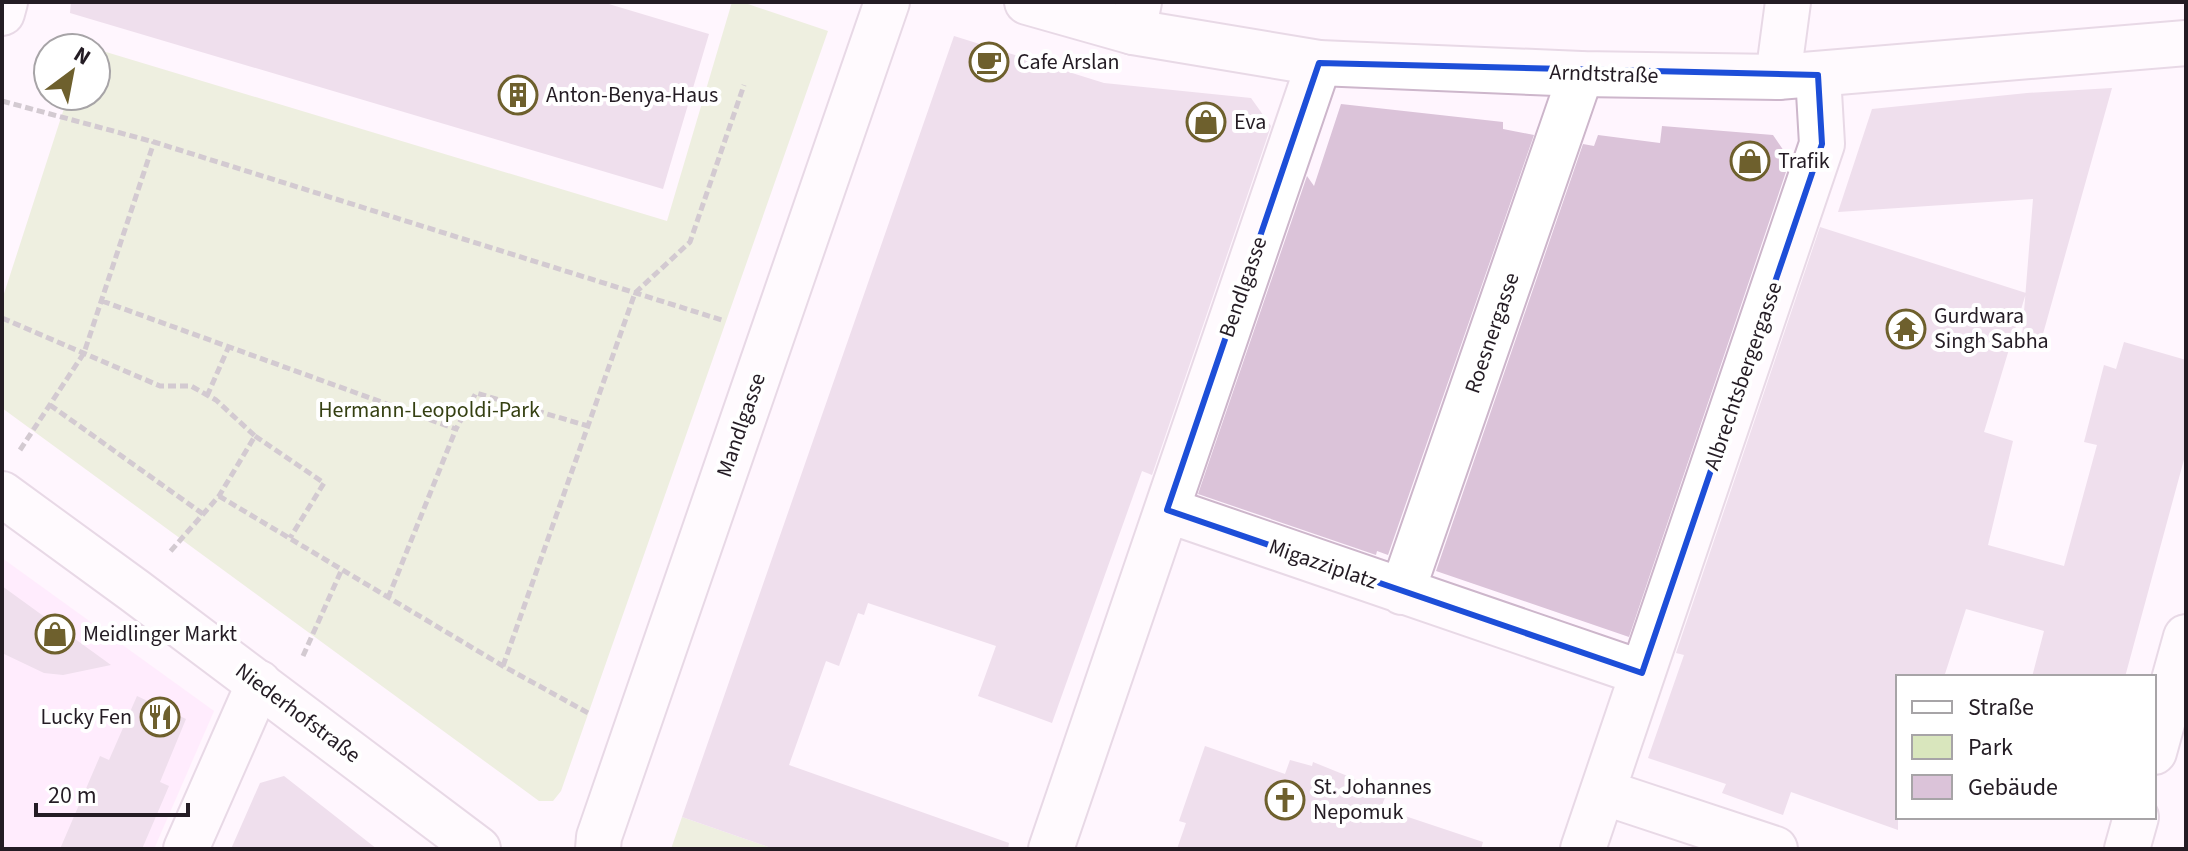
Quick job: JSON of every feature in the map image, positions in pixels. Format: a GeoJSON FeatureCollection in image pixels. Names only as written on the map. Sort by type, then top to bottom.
{"type":"FeatureCollection","features":[{"type":"Feature","properties":{"kind":"street"},"geometry":{"type":"LineString","coordinates":[[2,13],[5,2]]}},
{"type":"Feature","properties":{"kind":"street","name":"Mandlgasse"},"geometry":{"type":"LineString","coordinates":[[598,849],[599,837],[633,737],[887,2]]}},
{"type":"Feature","properties":{"kind":"street","name":"Arndtstraße"},"geometry":{"type":"LineString","coordinates":[[1027,2],[1136,17],[1319,63],[1581,74],[1798,76],[2186,43]]}},
{"type":"Feature","properties":{"kind":"street","name":"Albrechtsbergergasse"},"geometry":{"type":"LineString","coordinates":[[1642,673],[1822,144],[1798,76],[1788,2]]}},
{"type":"Feature","properties":{"kind":"street","name":"Bendlgasse"},"geometry":{"type":"LineString","coordinates":[[1167,510],[1319,63]]}},
{"type":"Feature","properties":{"kind":"street","name":"Roesnergasse"},"geometry":{"type":"LineString","coordinates":[[1402,592],[1581,74]]}},
{"type":"Feature","properties":{"kind":"street","name":"Niederhofstraße"},"geometry":{"type":"LineString","coordinates":[[2,494],[478,849]]}},
{"type":"Feature","properties":{"kind":"street"},"geometry":{"type":"LineString","coordinates":[[1051,849],[1167,510]]}},
{"type":"Feature","properties":{"kind":"street","name":"Migazziplatz"},"geometry":{"type":"LineString","coordinates":[[1167,510],[1642,673]]}},
{"type":"Feature","properties":{"kind":"street"},"geometry":{"type":"LineString","coordinates":[[2156,745],[2186,637]]}},
{"type":"Feature","properties":{"kind":"street"},"geometry":{"type":"LineString","coordinates":[[1583,849],[1642,673]]}},
{"type":"Feature","properties":{"kind":"street"},"geometry":{"type":"LineString","coordinates":[[186,849],[271,692]]}},
{"type":"Feature","properties":{"kind":"street"},"geometry":{"type":"LineString","coordinates":[[1603,792],[1775,849]]}},
{"type":"Feature","properties":{"kind":"street"},"geometry":{"type":"LineString","coordinates":[[2127,849],[2135,819]]}},
{"type":"Feature","properties":{"kind":"path"},"geometry":{"type":"LineString","coordinates":[[503,666],[635,293],[690,242],[744,85]]}},
{"type":"Feature","properties":{"kind":"path"},"geometry":{"type":"LineString","coordinates":[[2,101],[154,142],[772,336]]}},
{"type":"Feature","properties":{"kind":"path"},"geometry":{"type":"LineString","coordinates":[[18,454],[84,353],[154,142]]}},
{"type":"Feature","properties":{"kind":"path"},"geometry":{"type":"LineString","coordinates":[[102,301],[456,429]]}},
{"type":"Feature","properties":{"kind":"path"},"geometry":{"type":"LineString","coordinates":[[2,318],[160,386],[191,386],[216,400],[255,436],[324,483],[290,538]]}},
{"type":"Feature","properties":{"kind":"path"},"geometry":{"type":"LineString","coordinates":[[207,396],[229,346]]}},
{"type":"Feature","properties":{"kind":"path"},"geometry":{"type":"LineString","coordinates":[[388,598],[456,429],[476,393],[588,427]]}},
{"type":"Feature","properties":{"kind":"path"},"geometry":{"type":"LineString","coordinates":[[50,405],[203,514]]}},
{"type":"Feature","properties":{"kind":"path"},"geometry":{"type":"LineString","coordinates":[[135,591],[219,496],[255,436]]}},
{"type":"Feature","properties":{"kind":"path"},"geometry":{"type":"LineString","coordinates":[[219,496],[503,666],[633,737]]}},
{"type":"Feature","properties":{"kind":"path"},"geometry":{"type":"LineString","coordinates":[[271,692],[342,569]]}},
{"type":"Feature","properties":{"kind":"highlighted area"},"geometry":{"type":"Polygon","coordinates":[[[1319,63],[1818,75],[1822,144],[1642,673],[1167,510],[1319,63]]]}},
{"type":"Feature","properties":{"kind":"shaded area","name":"Meidlinger Markt"},"geometry":{"type":"Polygon","coordinates":[[[2,558],[214,711],[154,849],[2,849],[2,558]]]}},
{"type":"Feature","properties":{"kind":"green space","name":"Hermann-Leopoldi-Park"},"geometry":{"type":"Polygon","coordinates":[[[732,2],[742,2],[828,31],[561,791],[553,801],[539,801],[2,408],[2,300],[63,112],[112,112],[112,54],[667,221],[732,2]]]}},
{"type":"Feature","properties":{"kind":"green space"},"geometry":{"type":"Polygon","coordinates":[[[682,817],[774,849],[671,849],[682,817]]]}},
{"type":"Feature","properties":{"kind":"building","name":"Anton-Benya-Haus"},"geometry":{"type":"Polygon","coordinates":[[[71,2],[602,2],[709,34],[663,189],[70,13],[71,2]]]}},
{"type":"Feature","properties":{"kind":"building"},"geometry":{"type":"Polygon","coordinates":[[[954,36],[1104,83],[1251,98],[1271,126],[1152,475],[1142,471],[1052,723],[978,696],[996,646],[868,603],[864,615],[858,613],[839,666],[826,661],[789,765],[1009,843],[1008,849],[774,849],[682,817],[954,36]]]}},
{"type":"Feature","properties":{"kind":"building"},"geometry":{"type":"Polygon","coordinates":[[[2112,88],[2041,341],[2022,337],[2033,199],[1838,212],[1872,109],[2027,93],[2112,88]]]}},
{"type":"Feature","properties":{"kind":"building"},"geometry":{"type":"Polygon","coordinates":[[[1341,104],[1503,122],[1503,129],[1534,135],[1388,555],[1377,551],[1376,555],[1198,494],[1307,176],[1314,186],[1341,104]]]}},
{"type":"Feature","properties":{"kind":"building"},"geometry":{"type":"Polygon","coordinates":[[[1662,126],[1773,135],[1790,160],[1629,637],[1436,571],[1583,144],[1594,146],[1598,135],[1660,143],[1662,126]]]}},
{"type":"Feature","properties":{"kind":"building"},"geometry":{"type":"Polygon","coordinates":[[[1820,227],[2026,293],[1984,432],[2013,441],[1988,545],[2064,566],[2097,445],[2084,442],[2104,365],[2116,369],[2124,342],[2186,360],[2186,452],[2126,675],[2033,675],[2044,631],[1966,609],[1945,675],[1896,675],[1898,830],[1791,792],[1783,815],[1722,793],[1726,784],[1648,758],[1684,655],[1676,653],[1820,227]]]}},
{"type":"Feature","properties":{"kind":"building"},"geometry":{"type":"Polygon","coordinates":[[[2,586],[111,665],[63,675],[44,673],[2,653],[2,586]]]}},
{"type":"Feature","properties":{"kind":"building"},"geometry":{"type":"Polygon","coordinates":[[[137,696],[186,719],[160,782],[169,786],[142,849],[60,849],[100,756],[109,760],[137,696]]]}},
{"type":"Feature","properties":{"kind":"building","name":"St. Johannes Nepomuk"},"geometry":{"type":"Polygon","coordinates":[[[1205,746],[1285,774],[1290,760],[1312,766],[1313,762],[1387,792],[1381,808],[1483,842],[1481,849],[1177,849],[1186,823],[1179,821],[1205,746]]]}},
{"type":"Feature","properties":{"kind":"building"},"geometry":{"type":"Polygon","coordinates":[[[284,776],[377,849],[231,849],[260,783],[284,776]]]}},
{"type":"Feature","properties":{"kind":"place","name":"Cafe Arslan"},"geometry":{"type":"Point","coordinates":[989,62]}},
{"type":"Feature","properties":{"kind":"place","name":"Anton-Benya-Haus"},"geometry":{"type":"Point","coordinates":[518,95]}},
{"type":"Feature","properties":{"kind":"place","name":"Eva"},"geometry":{"type":"Point","coordinates":[1206,122]}},
{"type":"Feature","properties":{"kind":"place","name":"Trafik"},"geometry":{"type":"Point","coordinates":[1750,161]}},
{"type":"Feature","properties":{"kind":"place","name":"Gurdwara Singh Sabha"},"geometry":{"type":"Point","coordinates":[1906,329]}},
{"type":"Feature","properties":{"kind":"place","name":"Meidlinger Markt"},"geometry":{"type":"Point","coordinates":[55,634]}},
{"type":"Feature","properties":{"kind":"place","name":"Lucky Fen"},"geometry":{"type":"Point","coordinates":[160,717]}},
{"type":"Feature","properties":{"kind":"place","name":"St. Johannes Nepomuk"},"geometry":{"type":"Point","coordinates":[1285,800]}}]}
